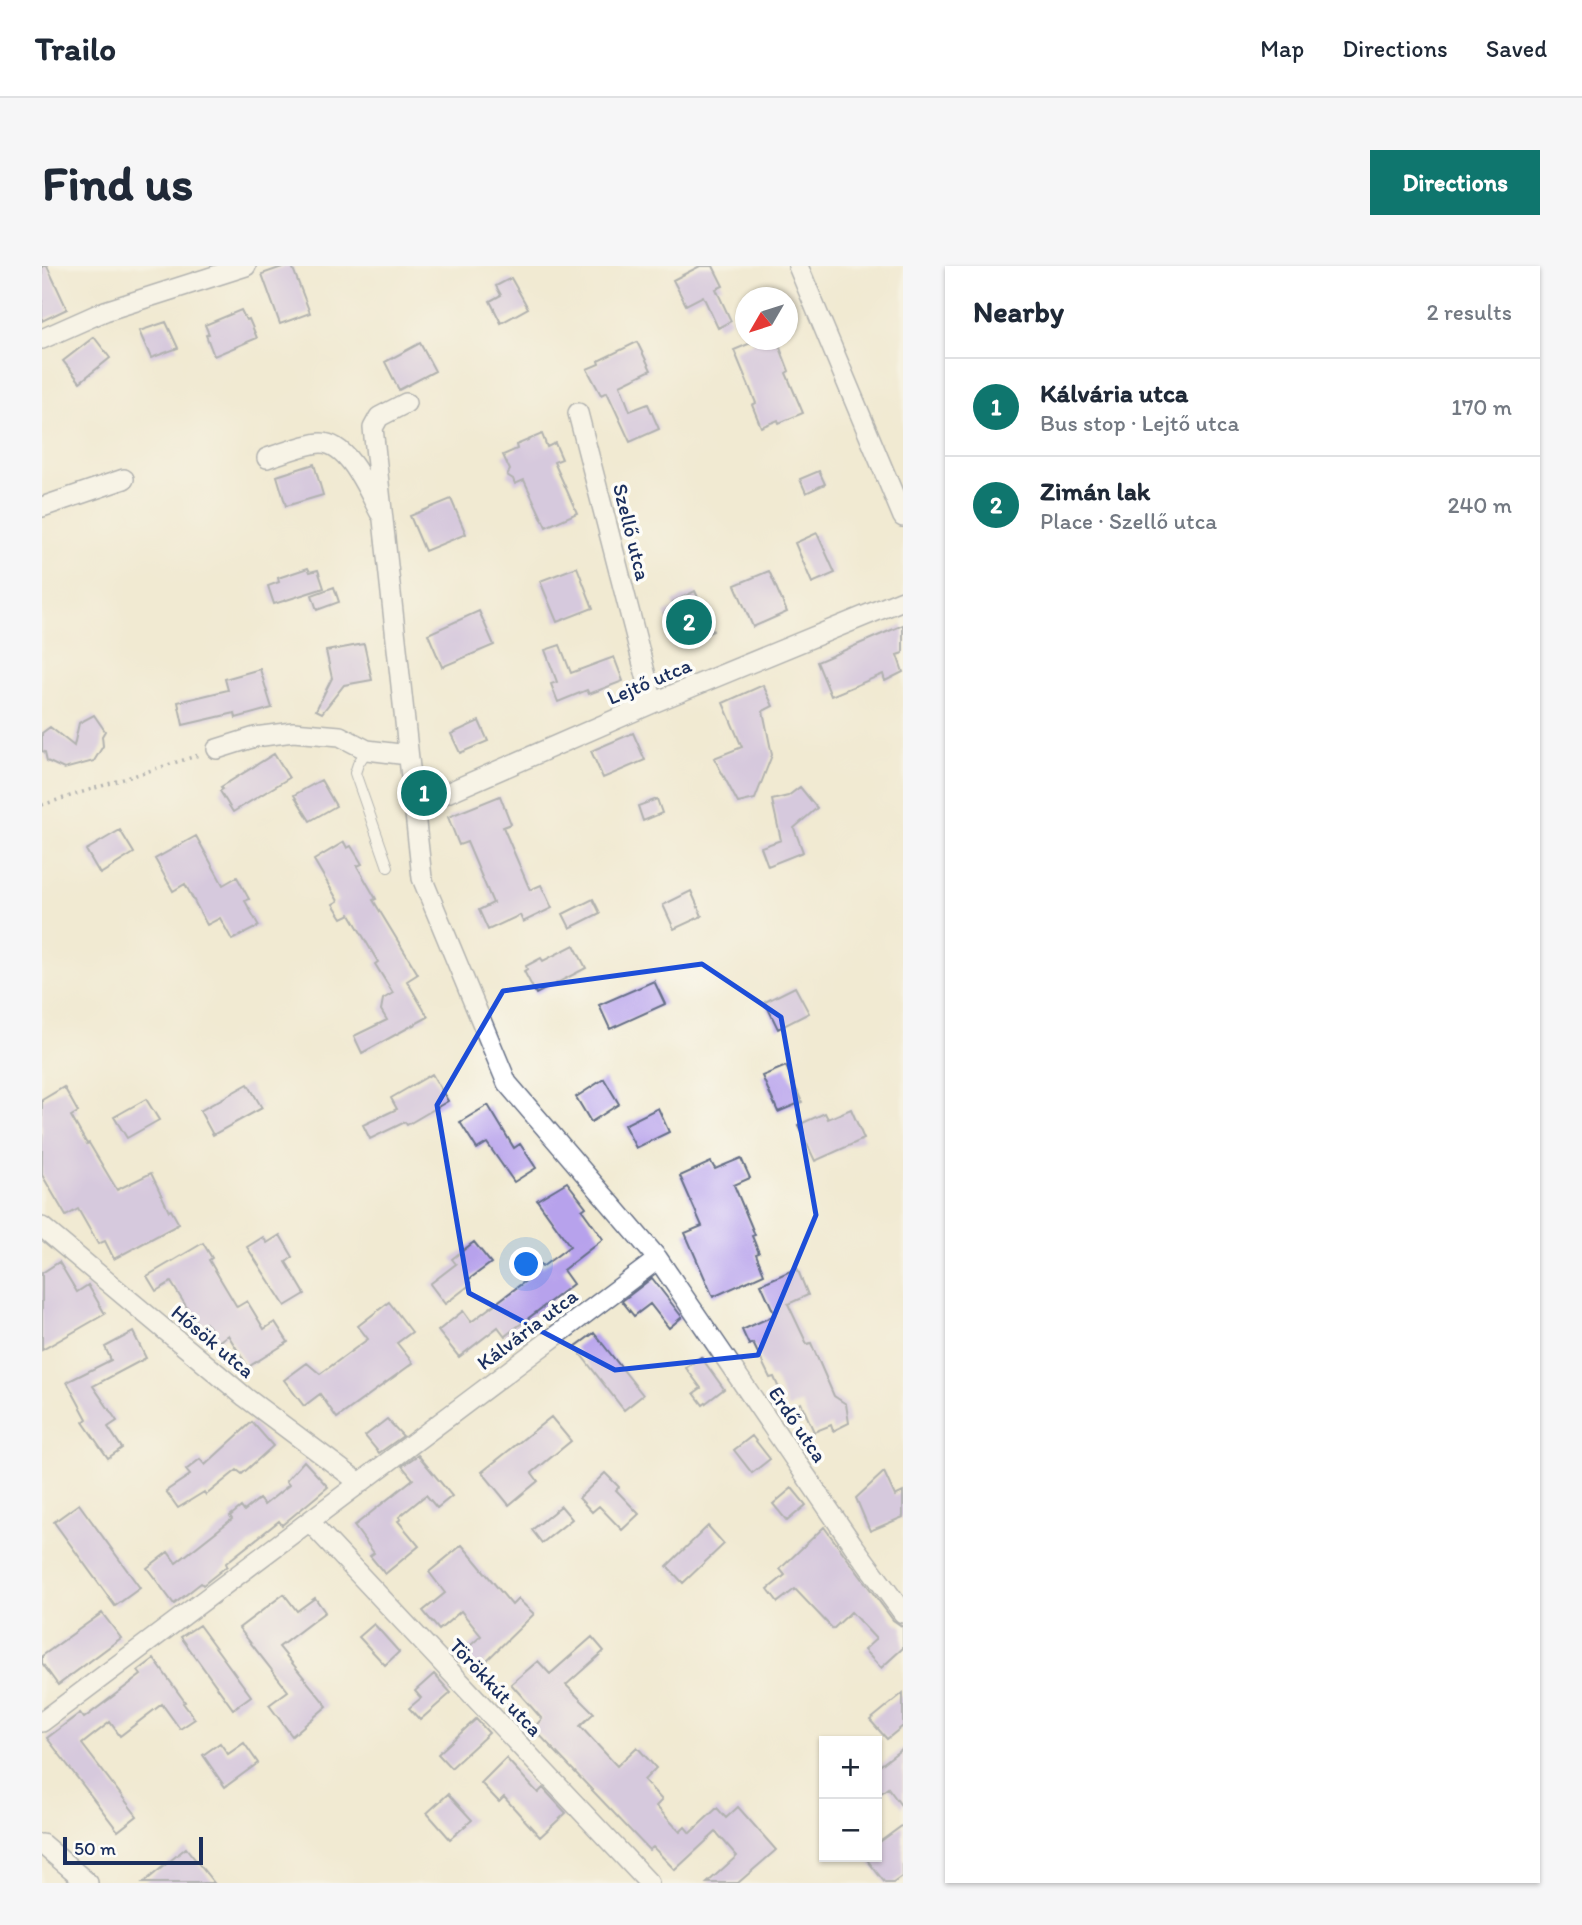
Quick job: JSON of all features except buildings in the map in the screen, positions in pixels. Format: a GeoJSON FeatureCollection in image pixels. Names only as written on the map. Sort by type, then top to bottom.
{"type":"FeatureCollection","features":[{"type":"Feature","properties":{"kind":"street"},"geometry":{"type":"LineString","coordinates":[[42,339],[105,311],[246,266]]}},
{"type":"Feature","properties":{"kind":"street"},"geometry":{"type":"LineString","coordinates":[[798,266],[903,517]]}},
{"type":"Feature","properties":{"kind":"street"},"geometry":{"type":"LineString","coordinates":[[406,403],[379,417],[373,428],[422,878],[507,1083],[658,1259]]}},
{"type":"Feature","properties":{"kind":"street","name":"Szellő utca"},"geometry":{"type":"LineString","coordinates":[[578,413],[653,704]]}},
{"type":"Feature","properties":{"kind":"street"},"geometry":{"type":"LineString","coordinates":[[267,458],[321,443],[340,448],[384,520]]}},
{"type":"Feature","properties":{"kind":"street"},"geometry":{"type":"LineString","coordinates":[[42,507],[124,479]]}},
{"type":"Feature","properties":{"kind":"street","name":"Lejtő utca"},"geometry":{"type":"LineString","coordinates":[[415,809],[653,704],[903,600]]}},
{"type":"Feature","properties":{"kind":"street"},"geometry":{"type":"LineString","coordinates":[[217,749],[255,737],[292,732],[340,736],[368,750],[408,755]]}},
{"type":"Feature","properties":{"kind":"street","name":"Hősök utca"},"geometry":{"type":"LineString","coordinates":[[45,1233],[245,1397],[360,1482]]}},
{"type":"Feature","properties":{"kind":"street","name":"Kálvária utca"},"geometry":{"type":"LineString","coordinates":[[42,1722],[658,1259]]}},
{"type":"Feature","properties":{"kind":"street","name":"Erdő utca"},"geometry":{"type":"LineString","coordinates":[[658,1259],[853,1545],[903,1613]]}},
{"type":"Feature","properties":{"kind":"street","name":"Törökkút utca"},"geometry":{"type":"LineString","coordinates":[[309,1521],[649,1883]]}},
{"type":"Feature","properties":{"kind":"street"},"geometry":{"type":"LineString","coordinates":[[42,1844],[88,1883]]}},
{"type":"Feature","properties":{"kind":"lane"},"geometry":{"type":"LineString","coordinates":[[368,750],[355,773],[388,867]]}},
{"type":"Feature","properties":{"kind":"path"},"geometry":{"type":"LineString","coordinates":[[42,805],[217,749]]}},
{"type":"Feature","properties":{"kind":"highlighted area"},"geometry":{"type":"Polygon","coordinates":[[[702,964],[781,1017],[816,1215],[758,1355],[615,1370],[469,1293],[437,1105],[503,991],[702,964]]]}},
{"type":"Feature","properties":{"kind":"place","name":"Zimán lak"},"geometry":{"type":"Point","coordinates":[689,622]}},
{"type":"Feature","properties":{"kind":"place","name":"Kálvária utca"},"geometry":{"type":"Point","coordinates":[424,793]}}]}
